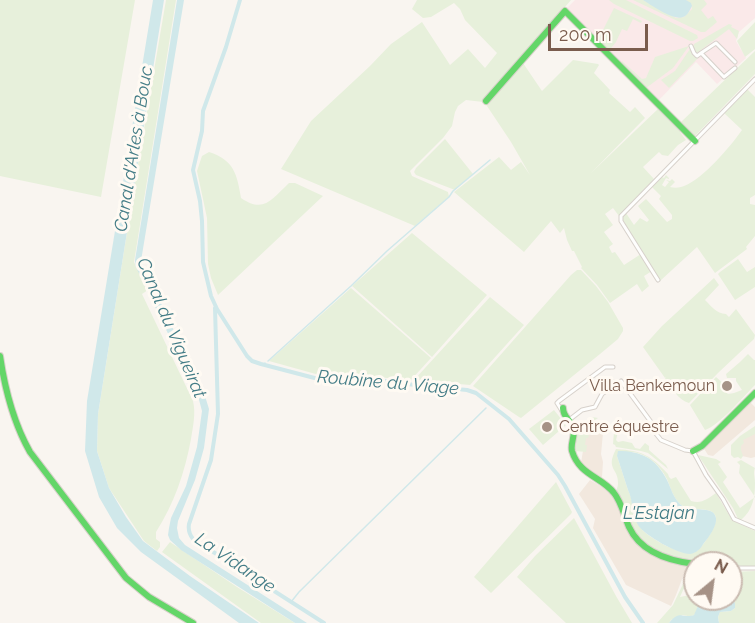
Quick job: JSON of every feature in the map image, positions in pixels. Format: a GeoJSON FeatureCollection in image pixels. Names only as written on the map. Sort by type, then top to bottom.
{"type":"FeatureCollection","features":[{"type":"Feature","properties":{"kind":"street"},"geometry":{"type":"LineString","coordinates":[[486,101],[566,11],[694,141]]}},
{"type":"Feature","properties":{"kind":"street"},"geometry":{"type":"LineString","coordinates":[[691,46],[697,56],[716,43],[735,62]]}},
{"type":"Feature","properties":{"kind":"street"},"geometry":{"type":"LineString","coordinates":[[701,53],[724,77],[735,68]]}},
{"type":"Feature","properties":{"kind":"street"},"geometry":{"type":"LineString","coordinates":[[658,280],[621,221],[621,216],[755,79]]}},
{"type":"Feature","properties":{"kind":"street"},"geometry":{"type":"LineString","coordinates":[[0,356],[8,404],[15,426],[30,452],[126,578],[152,600],[193,623]]}},
{"type":"Feature","properties":{"kind":"street"},"geometry":{"type":"LineString","coordinates":[[614,367],[605,367],[597,372],[557,404],[563,409],[563,416],[569,420],[574,429],[572,452],[586,474],[614,494],[635,538],[668,559],[683,562]]}},
{"type":"Feature","properties":{"kind":"street"},"geometry":{"type":"LineString","coordinates":[[621,381],[651,422],[653,430],[661,440],[693,451],[702,446],[755,393]]}},
{"type":"Feature","properties":{"kind":"street"},"geometry":{"type":"LineString","coordinates":[[569,420],[582,410],[595,408],[602,394],[614,382]]}},
{"type":"Feature","properties":{"kind":"street"},"geometry":{"type":"LineString","coordinates":[[693,451],[734,519],[755,528]]}},
{"type":"Feature","properties":{"kind":"shaded area"},"geometry":{"type":"Polygon","coordinates":[[[575,0],[755,0],[755,18],[739,32],[736,41],[746,58],[717,84],[696,62],[657,102],[566,9],[575,0]]]}},
{"type":"Feature","properties":{"kind":"shaded area"},"geometry":{"type":"Polygon","coordinates":[[[749,401],[755,407],[755,420],[713,456],[708,455],[703,447],[749,401]]]}},
{"type":"Feature","properties":{"kind":"shaded area"},"geometry":{"type":"Polygon","coordinates":[[[589,432],[603,433],[602,477],[587,472],[581,463],[585,438],[589,432]]]}},
{"type":"Feature","properties":{"kind":"shaded area"},"geometry":{"type":"Polygon","coordinates":[[[755,433],[755,457],[742,456],[739,451],[741,441],[755,433]]]}},
{"type":"Feature","properties":{"kind":"shaded area"},"geometry":{"type":"Polygon","coordinates":[[[590,480],[607,490],[617,504],[634,541],[644,549],[683,565],[683,577],[671,606],[626,585],[593,528],[595,519],[579,494],[590,480]]]}},
{"type":"Feature","properties":{"kind":"green space"},"geometry":{"type":"Polygon","coordinates":[[[0,0],[135,0],[101,197],[0,176],[0,0]]]}},
{"type":"Feature","properties":{"kind":"green space"},"geometry":{"type":"Polygon","coordinates":[[[166,0],[176,0],[134,262],[148,290],[142,294],[193,401],[194,415],[189,451],[182,476],[156,532],[156,539],[160,542],[157,551],[144,541],[109,488],[97,451],[98,414],[166,0]]]}},
{"type":"Feature","properties":{"kind":"green space"},"geometry":{"type":"Polygon","coordinates":[[[417,0],[571,0],[483,102],[466,100],[458,106],[452,126],[410,171],[412,176],[448,192],[449,197],[415,226],[281,169],[311,121],[391,44],[422,22],[450,65],[468,49],[485,68],[497,53],[465,20],[454,3],[431,17],[423,18],[412,9],[417,0]]]}},
{"type":"Feature","properties":{"kind":"green space"},"geometry":{"type":"Polygon","coordinates":[[[609,0],[626,0],[697,35],[698,38],[690,41],[609,0]]]}},
{"type":"Feature","properties":{"kind":"green space"},"geometry":{"type":"Polygon","coordinates":[[[633,0],[643,0],[676,18],[684,17],[692,9],[691,4],[686,0],[704,0],[707,4],[701,10],[708,19],[713,16],[717,22],[705,32],[701,32],[633,0]]]}},
{"type":"Feature","properties":{"kind":"green space"},"geometry":{"type":"Polygon","coordinates":[[[614,8],[642,21],[641,23],[633,19],[627,31],[622,29],[608,52],[598,40],[614,8]]]}},
{"type":"Feature","properties":{"kind":"green space"},"geometry":{"type":"Polygon","coordinates":[[[755,22],[755,49],[745,57],[737,41],[755,22]]]}},
{"type":"Feature","properties":{"kind":"green space"},"geometry":{"type":"Polygon","coordinates":[[[729,24],[739,31],[737,39],[729,29],[697,53],[694,50],[694,44],[729,24]]]}},
{"type":"Feature","properties":{"kind":"green space"},"geometry":{"type":"Polygon","coordinates":[[[689,46],[673,68],[646,88],[621,64],[622,61],[642,79],[646,78],[655,57],[689,46]]]}},
{"type":"Feature","properties":{"kind":"green space"},"geometry":{"type":"Polygon","coordinates":[[[690,49],[692,54],[698,58],[669,88],[661,80],[675,71],[690,49]]]}},
{"type":"Feature","properties":{"kind":"green space"},"geometry":{"type":"Polygon","coordinates":[[[755,51],[755,74],[695,136],[690,134],[680,124],[681,122],[755,51]]]}},
{"type":"Feature","properties":{"kind":"green space"},"geometry":{"type":"Polygon","coordinates":[[[573,60],[598,64],[594,73],[610,90],[609,93],[630,112],[635,107],[645,118],[591,173],[659,108],[686,140],[668,156],[659,152],[643,167],[654,179],[619,216],[613,208],[605,214],[613,225],[604,232],[613,244],[609,247],[612,253],[615,252],[624,265],[641,254],[652,271],[644,276],[649,286],[642,292],[637,284],[610,303],[581,268],[567,240],[564,228],[560,233],[551,221],[524,252],[454,192],[499,157],[511,170],[521,162],[530,175],[487,106],[488,101],[523,63],[542,91],[573,60]]]}},
{"type":"Feature","properties":{"kind":"green space"},"geometry":{"type":"Polygon","coordinates":[[[747,89],[755,97],[755,195],[750,198],[750,204],[755,205],[755,236],[746,247],[747,249],[715,273],[697,247],[660,281],[622,219],[623,215],[626,213],[634,225],[640,218],[647,222],[649,220],[638,206],[646,199],[667,222],[672,219],[672,215],[659,199],[661,196],[652,187],[666,175],[669,179],[666,178],[662,185],[665,187],[669,182],[666,180],[672,179],[675,182],[670,187],[684,186],[716,162],[742,130],[724,113],[747,89]]]}},
{"type":"Feature","properties":{"kind":"green space"},"geometry":{"type":"Polygon","coordinates":[[[445,139],[473,174],[455,190],[416,175],[414,172],[445,139]]]}},
{"type":"Feature","properties":{"kind":"green space"},"geometry":{"type":"Polygon","coordinates":[[[209,152],[224,159],[233,169],[241,198],[249,203],[262,205],[289,183],[295,183],[323,196],[218,295],[208,264],[207,218],[197,171],[202,156],[209,152]]]}},
{"type":"Feature","properties":{"kind":"green space"},"geometry":{"type":"Polygon","coordinates":[[[412,233],[487,295],[432,357],[352,286],[412,233]]]}},
{"type":"Feature","properties":{"kind":"green space"},"geometry":{"type":"Polygon","coordinates":[[[738,259],[747,272],[755,267],[755,287],[735,300],[718,274],[738,259]]]}},
{"type":"Feature","properties":{"kind":"green space"},"geometry":{"type":"Polygon","coordinates":[[[577,270],[581,270],[596,286],[608,302],[623,331],[618,339],[521,418],[473,386],[577,270]]]}},
{"type":"Feature","properties":{"kind":"green space"},"geometry":{"type":"Polygon","coordinates":[[[714,278],[719,285],[705,300],[717,311],[729,317],[736,309],[755,335],[754,339],[689,403],[676,393],[643,347],[662,326],[714,278]]]}},
{"type":"Feature","properties":{"kind":"green space"},"geometry":{"type":"Polygon","coordinates":[[[351,288],[431,358],[410,381],[356,374],[323,376],[269,361],[351,288]]]}},
{"type":"Feature","properties":{"kind":"green space"},"geometry":{"type":"Polygon","coordinates":[[[490,297],[524,325],[470,385],[414,380],[490,297]]]}},
{"type":"Feature","properties":{"kind":"green space"},"geometry":{"type":"Polygon","coordinates":[[[748,354],[755,360],[755,385],[724,417],[705,430],[690,405],[716,377],[724,384],[722,389],[728,394],[742,390],[736,378],[727,378],[726,374],[748,354]]]}},
{"type":"Feature","properties":{"kind":"green space","name":"Centre équestre"},"geometry":{"type":"Polygon","coordinates":[[[554,410],[566,425],[543,445],[529,429],[554,410]]]}},
{"type":"Feature","properties":{"kind":"green space"},"geometry":{"type":"Polygon","coordinates":[[[592,417],[598,418],[595,420],[593,431],[590,431],[586,438],[586,452],[575,451],[581,429],[592,417]]]}},
{"type":"Feature","properties":{"kind":"green space"},"geometry":{"type":"Polygon","coordinates":[[[755,426],[755,434],[743,440],[741,450],[743,456],[741,459],[734,458],[731,455],[731,445],[755,426]]]}},
{"type":"Feature","properties":{"kind":"green space"},"geometry":{"type":"Polygon","coordinates":[[[614,432],[618,432],[616,440],[618,442],[632,443],[635,448],[640,449],[645,443],[668,469],[648,453],[616,447],[613,444],[614,432]]]}},
{"type":"Feature","properties":{"kind":"green space"},"geometry":{"type":"Polygon","coordinates":[[[616,449],[633,451],[651,458],[671,479],[676,477],[691,501],[701,501],[716,493],[732,520],[755,531],[755,567],[743,566],[743,551],[697,551],[713,529],[715,515],[709,510],[687,509],[675,498],[661,469],[648,457],[631,452],[617,456],[640,527],[663,544],[683,551],[683,560],[667,556],[645,544],[636,535],[617,499],[618,479],[612,461],[616,449]]]}},
{"type":"Feature","properties":{"kind":"green space"},"geometry":{"type":"Polygon","coordinates":[[[698,455],[721,462],[718,464],[727,477],[723,482],[740,508],[754,498],[751,508],[741,520],[738,519],[698,455]]]}},
{"type":"Feature","properties":{"kind":"green space"},"geometry":{"type":"Polygon","coordinates":[[[741,460],[755,468],[754,496],[739,473],[740,465],[737,462],[741,460]]]}},
{"type":"Feature","properties":{"kind":"green space"},"geometry":{"type":"Polygon","coordinates":[[[556,482],[571,514],[491,593],[474,577],[556,482]]]}},
{"type":"Feature","properties":{"kind":"green space"},"geometry":{"type":"Polygon","coordinates":[[[574,518],[632,623],[566,623],[517,577],[574,518]]]}},
{"type":"Feature","properties":{"kind":"green space"},"geometry":{"type":"Polygon","coordinates":[[[170,542],[295,623],[261,623],[162,552],[170,542]]]}},
{"type":"Feature","properties":{"kind":"green space"},"geometry":{"type":"Polygon","coordinates":[[[755,571],[755,623],[719,623],[720,612],[743,611],[743,572],[755,571]]]}},
{"type":"Feature","properties":{"kind":"green space"},"geometry":{"type":"Polygon","coordinates":[[[683,584],[680,597],[683,596],[683,611],[697,611],[691,616],[683,615],[669,623],[657,623],[673,605],[683,584]]]}},
{"type":"Feature","properties":{"kind":"water","name":"Canal d'Arles à Bouc"},"geometry":{"type":"Polygon","coordinates":[[[153,0],[164,0],[98,414],[97,451],[109,488],[143,541],[259,623],[239,623],[141,552],[117,528],[99,497],[85,451],[87,401],[153,0]]]}},
{"type":"Feature","properties":{"kind":"water","name":"Canal du Vigueirat"},"geometry":{"type":"Polygon","coordinates":[[[177,0],[184,0],[141,261],[209,409],[204,448],[195,480],[178,521],[179,538],[185,545],[307,623],[295,623],[181,550],[168,535],[171,518],[186,486],[197,447],[202,411],[198,396],[135,265],[135,260],[177,0]]]}},
{"type":"Feature","properties":{"kind":"water"},"geometry":{"type":"Polygon","coordinates":[[[643,0],[686,0],[692,6],[686,15],[679,18],[643,0]]]}},
{"type":"Feature","properties":{"kind":"water","name":"L'Estajan"},"geometry":{"type":"Polygon","coordinates":[[[618,451],[634,452],[647,457],[663,472],[680,504],[684,507],[711,511],[714,514],[716,521],[714,528],[697,551],[683,552],[670,548],[654,539],[638,525],[617,456],[618,451]]]}},
{"type":"Feature","properties":{"kind":"water"},"geometry":{"type":"Polygon","coordinates":[[[696,611],[731,611],[720,612],[719,623],[669,623],[679,615],[694,615],[696,611]]]}},
{"type":"Feature","properties":{"kind":"waterway","name":"Roubine du Viage"},"geometry":{"type":"LineString","coordinates":[[240,0],[203,111],[202,131],[193,170],[200,201],[203,262],[211,296],[247,356],[252,361],[261,364],[326,381],[356,377],[476,393],[509,419],[558,475],[625,597],[643,623]]}},
{"type":"Feature","properties":{"kind":"waterway"},"geometry":{"type":"LineString","coordinates":[[268,361],[453,191],[490,160]]}},
{"type":"Feature","properties":{"kind":"waterway","name":"La Vidange"},"geometry":{"type":"LineString","coordinates":[[215,308],[218,414],[211,460],[189,524],[190,534],[193,539],[324,623]]}},
{"type":"Feature","properties":{"kind":"waterway"},"geometry":{"type":"LineString","coordinates":[[291,602],[486,408]]}},
{"type":"Feature","properties":{"kind":"traffic: fast"},"geometry":{"type":"LineString","coordinates":[[486,101],[565,11],[695,141]]}},
{"type":"Feature","properties":{"kind":"traffic: fast"},"geometry":{"type":"LineString","coordinates":[[0,356],[10,406],[30,452],[126,578],[149,597],[193,623]]}},
{"type":"Feature","properties":{"kind":"traffic: fast"},"geometry":{"type":"LineString","coordinates":[[693,451],[702,446],[755,393]]}},
{"type":"Feature","properties":{"kind":"traffic: fast"},"geometry":{"type":"LineString","coordinates":[[563,408],[574,431],[572,451],[575,459],[585,471],[614,493],[634,536],[657,554],[683,562]]}},
{"type":"Feature","properties":{"kind":"place","name":"Villa Benkemoun"},"geometry":{"type":"Point","coordinates":[727,386]}},
{"type":"Feature","properties":{"kind":"place","name":"Centre équestre"},"geometry":{"type":"Point","coordinates":[547,427]}}]}
